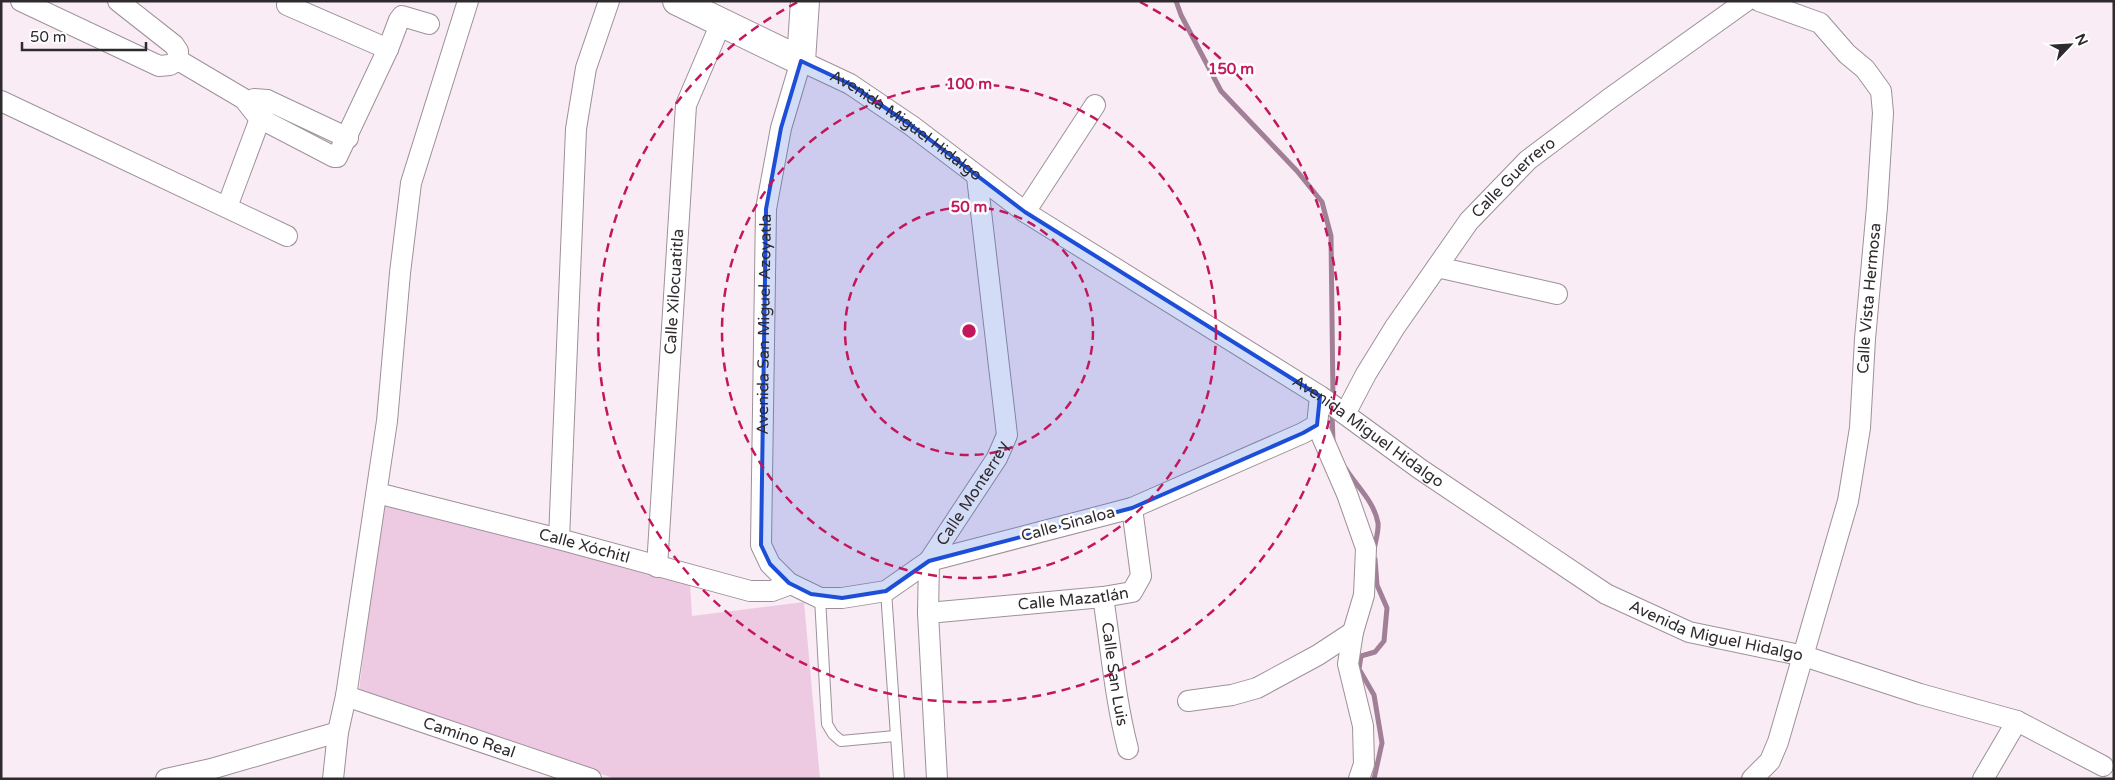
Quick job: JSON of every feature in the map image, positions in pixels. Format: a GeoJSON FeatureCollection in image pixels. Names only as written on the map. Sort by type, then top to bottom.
{"type":"FeatureCollection","features":[{"type":"Feature","properties":{"kind":"street"},"geometry":{"type":"LineString","coordinates":[[22,1],[159,66],[170,65],[178,60]]}},
{"type":"Feature","properties":{"kind":"street"},"geometry":{"type":"LineString","coordinates":[[118,1],[174,45],[178,51],[178,60]]}},
{"type":"Feature","properties":{"kind":"street"},"geometry":{"type":"LineString","coordinates":[[333,779],[338,732],[346,696],[377,494],[411,184],[468,1]]}},
{"type":"Feature","properties":{"kind":"street"},"geometry":{"type":"LineString","coordinates":[[560,540],[576,129],[586,68],[609,1]]}},
{"type":"Feature","properties":{"kind":"street","name":"Avenida Miguel Hidalgo"},"geometry":{"type":"LineString","coordinates":[[677,1],[850,84],[912,126],[977,177],[1026,212],[1320,396],[1420,469],[1606,594],[1689,632],[1804,656],[1920,694],[2017,721],[2104,766]]}},
{"type":"Feature","properties":{"kind":"street"},"geometry":{"type":"LineString","coordinates":[[801,61],[805,1]]}},
{"type":"Feature","properties":{"kind":"street","name":"Calle Guerrero"},"geometry":{"type":"LineString","coordinates":[[1345,414],[1366,374],[1469,221],[1528,160],[1746,1]]}},
{"type":"Feature","properties":{"kind":"street","name":"Calle Vista Hermosa"},"geometry":{"type":"LineString","coordinates":[[1752,779],[1770,761],[1778,742],[1848,501],[1860,428],[1864,340],[1877,207],[1883,113],[1881,91],[1865,69],[1847,54],[1836,38],[1820,24],[1759,1]]}},
{"type":"Feature","properties":{"kind":"street"},"geometry":{"type":"LineString","coordinates":[[287,5],[388,49]]}},
{"type":"Feature","properties":{"kind":"street"},"geometry":{"type":"LineString","coordinates":[[178,60],[244,98],[259,118],[334,157],[340,156],[399,20],[402,16],[429,24]]}},
{"type":"Feature","properties":{"kind":"street","name":"Calle Xilocuatitla"},"geometry":{"type":"LineString","coordinates":[[657,567],[686,105],[721,23]]}},
{"type":"Feature","properties":{"kind":"street","name":"Avenida San Miguel Azoyatla"},"geometry":{"type":"LineString","coordinates":[[790,583],[770,564],[761,545],[766,208],[782,128],[801,61]]}},
{"type":"Feature","properties":{"kind":"street"},"geometry":{"type":"LineString","coordinates":[[244,98],[267,100],[348,138]]}},
{"type":"Feature","properties":{"kind":"street"},"geometry":{"type":"LineString","coordinates":[[227,208],[267,100]]}},
{"type":"Feature","properties":{"kind":"street"},"geometry":{"type":"LineString","coordinates":[[1,101],[286,236]]}},
{"type":"Feature","properties":{"kind":"street"},"geometry":{"type":"LineString","coordinates":[[1026,212],[1095,105]]}},
{"type":"Feature","properties":{"kind":"street","name":"Calle Monterrey"},"geometry":{"type":"LineString","coordinates":[[937,779],[928,613],[929,561],[997,458],[1007,435],[977,177]]}},
{"type":"Feature","properties":{"kind":"street"},"geometry":{"type":"LineString","coordinates":[[1437,267],[1557,294]]}},
{"type":"Feature","properties":{"kind":"street"},"geometry":{"type":"LineString","coordinates":[[1320,396],[1316,425],[1347,494],[1366,548],[1364,595],[1353,632],[1348,664],[1363,726],[1364,764],[1359,779]]}},
{"type":"Feature","properties":{"kind":"street","name":"Calle Sinaloa"},"geometry":{"type":"LineString","coordinates":[[790,583],[820,598],[842,598],[886,591],[929,561],[1132,508],[1282,443],[1316,425]]}},
{"type":"Feature","properties":{"kind":"street","name":"Calle Xóchitl"},"geometry":{"type":"LineString","coordinates":[[377,494],[560,540],[750,591],[772,591],[790,583]]}},
{"type":"Feature","properties":{"kind":"street","name":"Calle Mazatlán"},"geometry":{"type":"LineString","coordinates":[[928,613],[1103,597],[1132,592],[1141,576],[1132,508]]}},
{"type":"Feature","properties":{"kind":"street","name":"Calle San Luis"},"geometry":{"type":"LineString","coordinates":[[1103,597],[1119,716],[1128,749]]}},
{"type":"Feature","properties":{"kind":"street"},"geometry":{"type":"LineString","coordinates":[[1188,701],[1232,695],[1257,688],[1318,655],[1353,632]]}},
{"type":"Feature","properties":{"kind":"street","name":"Camino Real"},"geometry":{"type":"LineString","coordinates":[[346,696],[592,779]]}},
{"type":"Feature","properties":{"kind":"street"},"geometry":{"type":"LineString","coordinates":[[1983,779],[2017,721]]}},
{"type":"Feature","properties":{"kind":"street"},"geometry":{"type":"LineString","coordinates":[[166,779],[211,770],[338,732]]}},
{"type":"Feature","properties":{"kind":"lane"},"geometry":{"type":"LineString","coordinates":[[886,591],[899,779]]}},
{"type":"Feature","properties":{"kind":"lane"},"geometry":{"type":"LineString","coordinates":[[820,598],[827,724],[832,734],[841,741],[895,736]]}},
{"type":"Feature","properties":{"kind":"highlighted area"},"geometry":{"type":"Polygon","coordinates":[[[801,61],[850,84],[912,126],[1025,212],[1320,396],[1317,425],[1303,433],[1132,508],[929,561],[886,591],[842,598],[811,594],[789,583],[770,564],[761,545],[766,209],[781,128],[801,61]]]}},
{"type":"Feature","properties":{"kind":"shaded area"},"geometry":{"type":"Polygon","coordinates":[[[382,498],[690,583],[692,616],[804,602],[820,779],[616,779],[359,691],[382,498]]]}},
{"type":"Feature","properties":{"kind":"waterway"},"geometry":{"type":"LineString","coordinates":[[1176,1],[1181,15],[1221,91],[1297,171],[1322,202],[1331,236],[1333,398]]}},
{"type":"Feature","properties":{"kind":"waterway"},"geometry":{"type":"LineString","coordinates":[[1332,412],[1333,441]]}},
{"type":"Feature","properties":{"kind":"waterway"},"geometry":{"type":"LineString","coordinates":[[1346,469],[1369,501],[1376,515],[1378,526],[1374,551]]}},
{"type":"Feature","properties":{"kind":"waterway"},"geometry":{"type":"LineString","coordinates":[[1374,779],[1382,743],[1374,695],[1359,669],[1361,656],[1375,652],[1384,641],[1387,608],[1377,585],[1375,559]]}}]}
